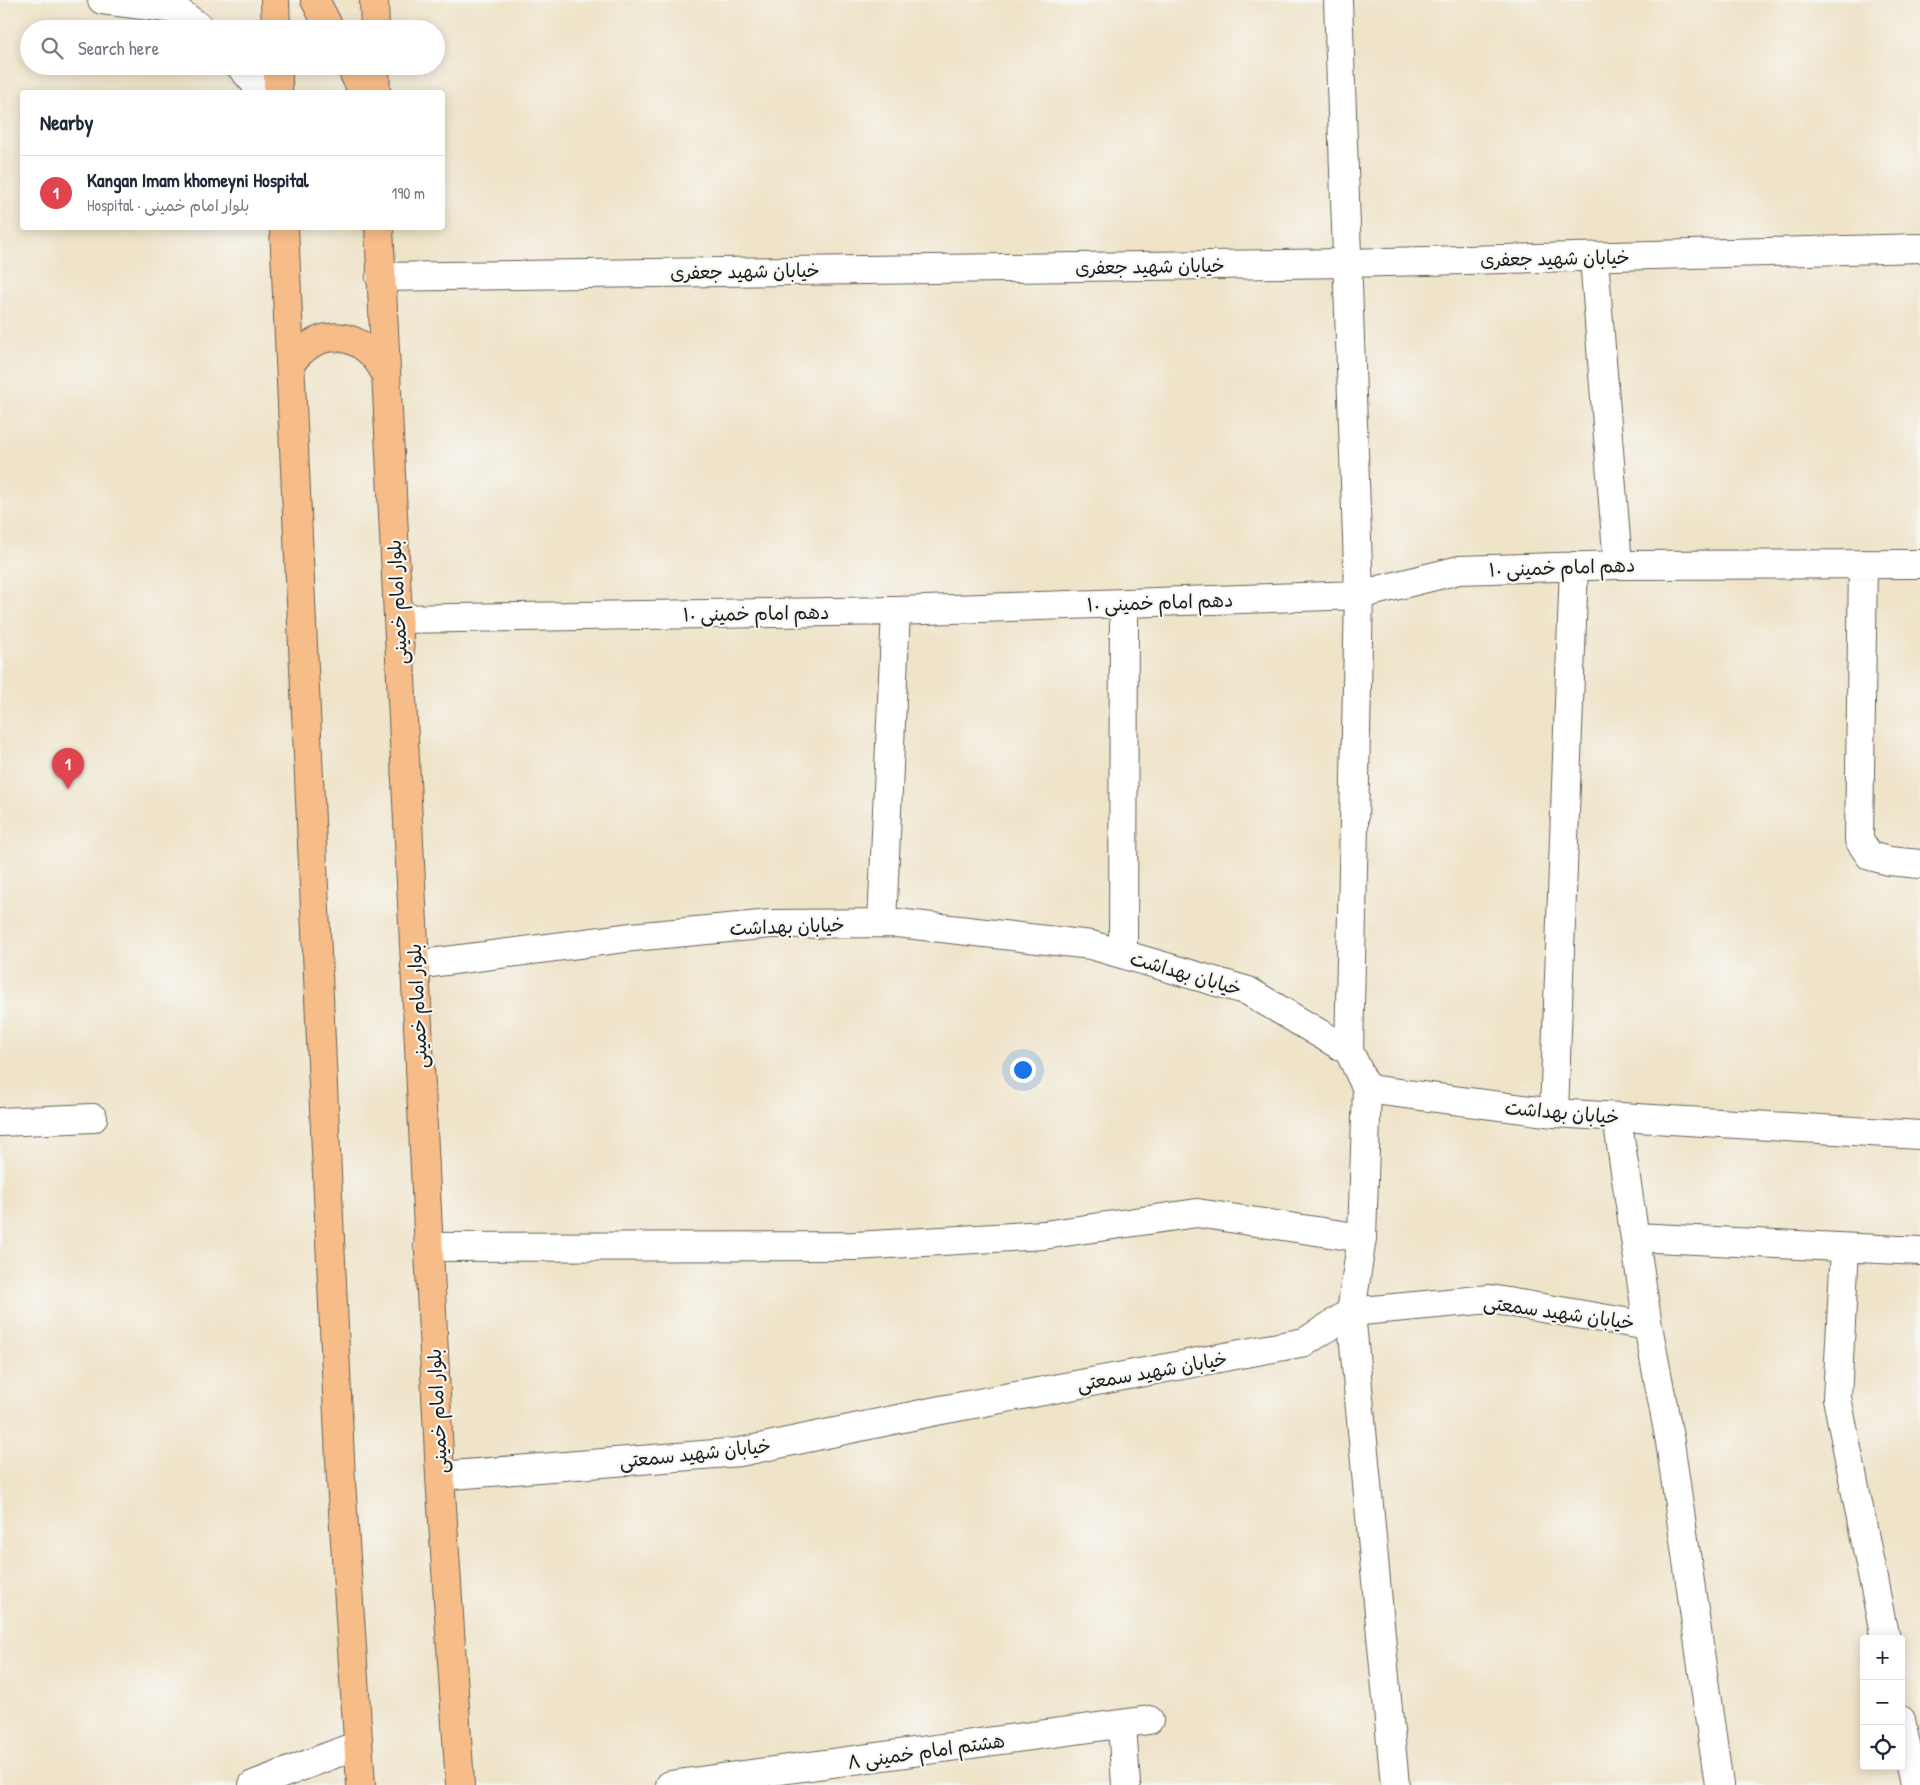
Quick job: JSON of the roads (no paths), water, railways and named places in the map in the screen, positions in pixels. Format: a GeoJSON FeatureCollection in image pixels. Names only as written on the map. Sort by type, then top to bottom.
{"type":"FeatureCollection","features":[{"type":"Feature","properties":{"kind":"main road"},"geometry":{"type":"LineString","coordinates":[[275,0],[276,20]]}},
{"type":"Feature","properties":{"kind":"main road"},"geometry":{"type":"LineString","coordinates":[[315,0],[325,20]]}},
{"type":"Feature","properties":{"kind":"main road"},"geometry":{"type":"LineString","coordinates":[[374,0],[374,20]]}},
{"type":"Feature","properties":{"kind":"main road"},"geometry":{"type":"LineString","coordinates":[[278,75],[278,90]]}},
{"type":"Feature","properties":{"kind":"main road"},"geometry":{"type":"LineString","coordinates":[[354,75],[362,90]]}},
{"type":"Feature","properties":{"kind":"main road"},"geometry":{"type":"LineString","coordinates":[[376,75],[376,90]]}},
{"type":"Feature","properties":{"kind":"main road"},"geometry":{"type":"LineString","coordinates":[[284,230],[341,1471],[361,1785]]}},
{"type":"Feature","properties":{"kind":"main road","name":"بلوار امام خمینی"},"geometry":{"type":"LineString","coordinates":[[379,230],[428,1247],[440,1476],[460,1785]]}},
{"type":"Feature","properties":{"kind":"main road"},"geometry":{"type":"LineString","coordinates":[[291,362],[299,352],[310,344],[324,338],[339,337],[354,341],[368,348],[378,359],[385,373]]}},
{"type":"Feature","properties":{"kind":"street"},"geometry":{"type":"LineString","coordinates":[[1338,0],[1358,595],[1349,1051],[1367,1089],[1362,1238],[1351,1312],[1395,1785]]}},
{"type":"Feature","properties":{"kind":"street"},"geometry":{"type":"LineString","coordinates":[[118,1],[175,9],[190,20]]}},
{"type":"Feature","properties":{"kind":"street"},"geometry":{"type":"LineString","coordinates":[[248,75],[261,90]]}},
{"type":"Feature","properties":{"kind":"street","name":"خیابان شهید جعفری"},"geometry":{"type":"LineString","coordinates":[[380,277],[1348,263],[1920,248]]}},
{"type":"Feature","properties":{"kind":"street"},"geometry":{"type":"LineString","coordinates":[[1594,258],[1618,564]]}},
{"type":"Feature","properties":{"kind":"street","name":"دهم امام خمینی ۱۰"},"geometry":{"type":"LineString","coordinates":[[398,619],[896,611],[1124,604],[1358,595],[1459,570],[1618,564],[1920,564]]}},
{"type":"Feature","properties":{"kind":"street"},"geometry":{"type":"LineString","coordinates":[[1863,564],[1859,840],[1870,856],[1889,861],[1920,864]]}},
{"type":"Feature","properties":{"kind":"street"},"geometry":{"type":"LineString","coordinates":[[1554,1113],[1574,566]]}},
{"type":"Feature","properties":{"kind":"street"},"geometry":{"type":"LineString","coordinates":[[1123,954],[1124,604]]}},
{"type":"Feature","properties":{"kind":"street"},"geometry":{"type":"LineString","coordinates":[[882,923],[896,611]]}},
{"type":"Feature","properties":{"kind":"street","name":"خیابان بهداشت"},"geometry":{"type":"LineString","coordinates":[[415,965],[632,938],[771,924],[882,923],[1091,945],[1248,991],[1349,1051]]}},
{"type":"Feature","properties":{"kind":"street","name":"خیابان بهداشت"},"geometry":{"type":"LineString","coordinates":[[1367,1089],[1554,1113],[1920,1135]]}},
{"type":"Feature","properties":{"kind":"street"},"geometry":{"type":"LineString","coordinates":[[0,1122],[92,1118]]}},
{"type":"Feature","properties":{"kind":"street","name":"خیابان شهید سمعتی"},"geometry":{"type":"LineString","coordinates":[[440,1476],[740,1452],[936,1411],[1305,1342],[1351,1312],[1490,1299],[1648,1326],[1617,1118]]}},
{"type":"Feature","properties":{"kind":"street"},"geometry":{"type":"LineString","coordinates":[[428,1247],[855,1246],[1044,1234],[1197,1213],[1362,1238]]}},
{"type":"Feature","properties":{"kind":"street"},"geometry":{"type":"LineString","coordinates":[[1634,1237],[1920,1252]]}},
{"type":"Feature","properties":{"kind":"street"},"geometry":{"type":"LineString","coordinates":[[1845,1248],[1837,1398],[1884,1635]]}},
{"type":"Feature","properties":{"kind":"street"},"geometry":{"type":"LineString","coordinates":[[1648,1326],[1670,1442],[1719,1785]]}},
{"type":"Feature","properties":{"kind":"street","name":"هشتم امام خمینی ۸"},"geometry":{"type":"LineString","coordinates":[[670,1785],[1149,1720]]}},
{"type":"Feature","properties":{"kind":"street"},"geometry":{"type":"LineString","coordinates":[[1122,1724],[1126,1785]]}},
{"type":"Feature","properties":{"kind":"street"},"geometry":{"type":"LineString","coordinates":[[1902,1725],[1914,1785]]}},
{"type":"Feature","properties":{"kind":"street"},"geometry":{"type":"LineString","coordinates":[[253,1785],[358,1746]]}},
{"type":"Feature","properties":{"kind":"place","name":"Kangan Imam khomeyni Hospital"},"geometry":{"type":"Point","coordinates":[68,789]}}]}
